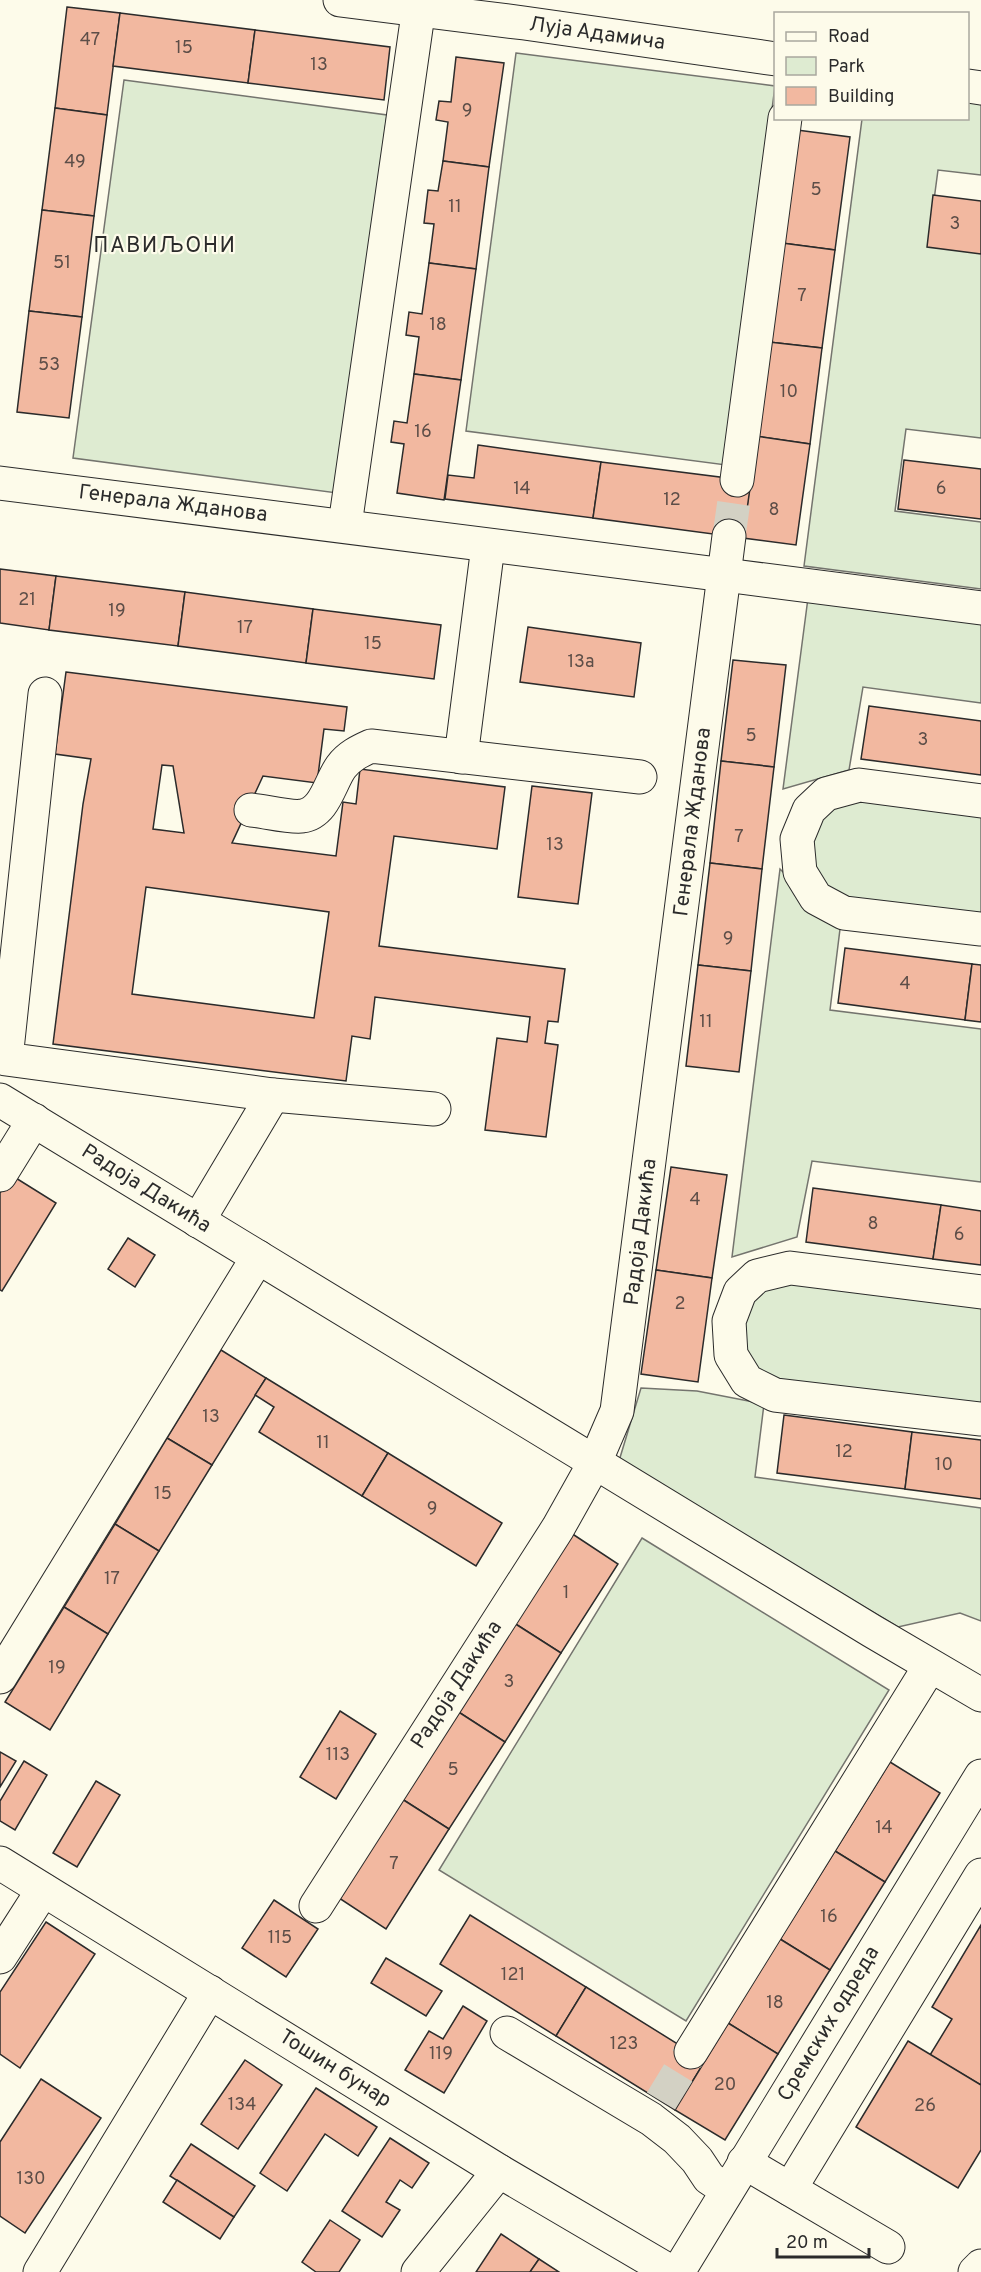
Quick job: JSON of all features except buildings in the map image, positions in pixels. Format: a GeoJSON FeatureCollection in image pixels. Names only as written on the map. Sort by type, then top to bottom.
{"type":"FeatureCollection","features":[{"type":"Feature","properties":{"kind":"street","name":"Луја Адамича"},"geometry":{"type":"LineString","coordinates":[[340,0],[419,5],[774,59]]}},
{"type":"Feature","properties":{"kind":"street"},"geometry":{"type":"LineString","coordinates":[[345,525],[419,5]]}},
{"type":"Feature","properties":{"kind":"street"},"geometry":{"type":"LineString","coordinates":[[736,480],[785,120]]}},
{"type":"Feature","properties":{"kind":"street","name":"Генерала Жданова"},"geometry":{"type":"LineString","coordinates":[[0,483],[345,525],[488,546],[981,608]]}},
{"type":"Feature","properties":{"kind":"street","name":"Генерала Жданова"},"geometry":{"type":"LineString","coordinates":[[662,1069],[729,536]]}},
{"type":"Feature","properties":{"kind":"street"},"geometry":{"type":"LineString","coordinates":[[461,757],[488,546]]}},
{"type":"Feature","properties":{"kind":"street"},"geometry":{"type":"LineString","coordinates":[[45,694],[3,1069],[434,1109]]}},
{"type":"Feature","properties":{"kind":"street"},"geometry":{"type":"LineString","coordinates":[[251,810],[302,816],[311,812],[325,799],[341,767],[354,754],[371,746],[640,777]]}},
{"type":"Feature","properties":{"kind":"street"},"geometry":{"type":"LineString","coordinates":[[981,801],[859,785],[826,794],[808,810],[798,839],[800,872],[816,898],[844,912],[981,928]]}},
{"type":"Feature","properties":{"kind":"street","name":"Радоја Дакића"},"geometry":{"type":"LineString","coordinates":[[316,1906],[558,1528],[595,1462],[613,1421],[620,1397],[662,1069]]}},
{"type":"Feature","properties":{"kind":"street"},"geometry":{"type":"LineString","coordinates":[[198,1221],[273,1095]]}},
{"type":"Feature","properties":{"kind":"street","name":"Радоја Дакића"},"geometry":{"type":"LineString","coordinates":[[0,1100],[981,1695]]}},
{"type":"Feature","properties":{"kind":"street"},"geometry":{"type":"LineString","coordinates":[[0,1175],[34,1120]]}},
{"type":"Feature","properties":{"kind":"street"},"geometry":{"type":"LineString","coordinates":[[0,1677],[258,1257]]}},
{"type":"Feature","properties":{"kind":"street"},"geometry":{"type":"LineString","coordinates":[[981,1292],[790,1268],[758,1276],[740,1292],[729,1322],[731,1354],[747,1381],[775,1395],[981,1419]]}},
{"type":"Feature","properties":{"kind":"street"},"geometry":{"type":"LineString","coordinates":[[691,2052],[930,1666]]}},
{"type":"Feature","properties":{"kind":"street","name":"Сремских одреда"},"geometry":{"type":"LineString","coordinates":[[678,2272],[744,2162],[972,1812],[981,1776]]}},
{"type":"Feature","properties":{"kind":"street","name":"Тошин бунар"},"geometry":{"type":"LineString","coordinates":[[0,1863],[499,2171],[671,2272]]}},
{"type":"Feature","properties":{"kind":"street"},"geometry":{"type":"LineString","coordinates":[[790,2189],[981,1875]]}},
{"type":"Feature","properties":{"kind":"street"},"geometry":{"type":"LineString","coordinates":[[0,1957],[43,1890]]}},
{"type":"Feature","properties":{"kind":"street"},"geometry":{"type":"LineString","coordinates":[[40,2272],[210,1992]]}},
{"type":"Feature","properties":{"kind":"street"},"geometry":{"type":"LineString","coordinates":[[507,2033],[656,2110],[709,2178],[727,2190]]}},
{"type":"Feature","properties":{"kind":"street"},"geometry":{"type":"LineString","coordinates":[[744,2162],[888,2247]]}},
{"type":"Feature","properties":{"kind":"street"},"geometry":{"type":"LineString","coordinates":[[418,2272],[499,2171]]}},
{"type":"Feature","properties":{"kind":"street"},"geometry":{"type":"LineString","coordinates":[[975,2272],[981,2266]]}},
{"type":"Feature","properties":{"kind":"green space"},"geometry":{"type":"Polygon","coordinates":[[[516,53],[774,86],[726,465],[466,431],[516,53]]]}},
{"type":"Feature","properties":{"kind":"green space"},"geometry":{"type":"Polygon","coordinates":[[[124,80],[387,115],[337,493],[73,458],[124,80]]]}},
{"type":"Feature","properties":{"kind":"green space"},"geometry":{"type":"Polygon","coordinates":[[[969,89],[981,91],[981,175],[938,170],[928,245],[981,252],[981,438],[906,429],[895,511],[981,522],[981,589],[804,566],[862,120],[969,120],[969,89]]]}},
{"type":"Feature","properties":{"kind":"green space"},"geometry":{"type":"Polygon","coordinates":[[[808,598],[981,620],[981,703],[863,687],[849,770],[783,789],[808,598]]]}},
{"type":"Feature","properties":{"kind":"green space"},"geometry":{"type":"Polygon","coordinates":[[[859,796],[981,811],[981,915],[840,900],[813,876],[807,844],[822,808],[859,796]]]}},
{"type":"Feature","properties":{"kind":"green space"},"geometry":{"type":"Polygon","coordinates":[[[780,869],[840,929],[830,1010],[981,1029],[981,1182],[812,1161],[797,1237],[732,1257],[780,869]]]}},
{"type":"Feature","properties":{"kind":"green space"},"geometry":{"type":"Polygon","coordinates":[[[793,1278],[981,1301],[981,1404],[774,1382],[746,1358],[740,1326],[755,1290],[793,1278]]]}},
{"type":"Feature","properties":{"kind":"green space"},"geometry":{"type":"Polygon","coordinates":[[[641,1388],[697,1391],[764,1404],[755,1477],[981,1508],[981,1621],[960,1613],[898,1627],[619,1461],[641,1388]]]}},
{"type":"Feature","properties":{"kind":"green space"},"geometry":{"type":"Polygon","coordinates":[[[642,1538],[889,1690],[686,2021],[439,1870],[642,1538]]]}},
{"type":"Feature","properties":{"kind":"tunnel"},"geometry":{"type":"LineString","coordinates":[[729,536],[737,480]]}},
{"type":"Feature","properties":{"kind":"tunnel"},"geometry":{"type":"LineString","coordinates":[[661,2101],[691,2052]]}},
{"type":"Feature","properties":{"kind":"district","name":"ПАВИЉОНИ"},"geometry":{"type":"Point","coordinates":[165,246]}}]}
